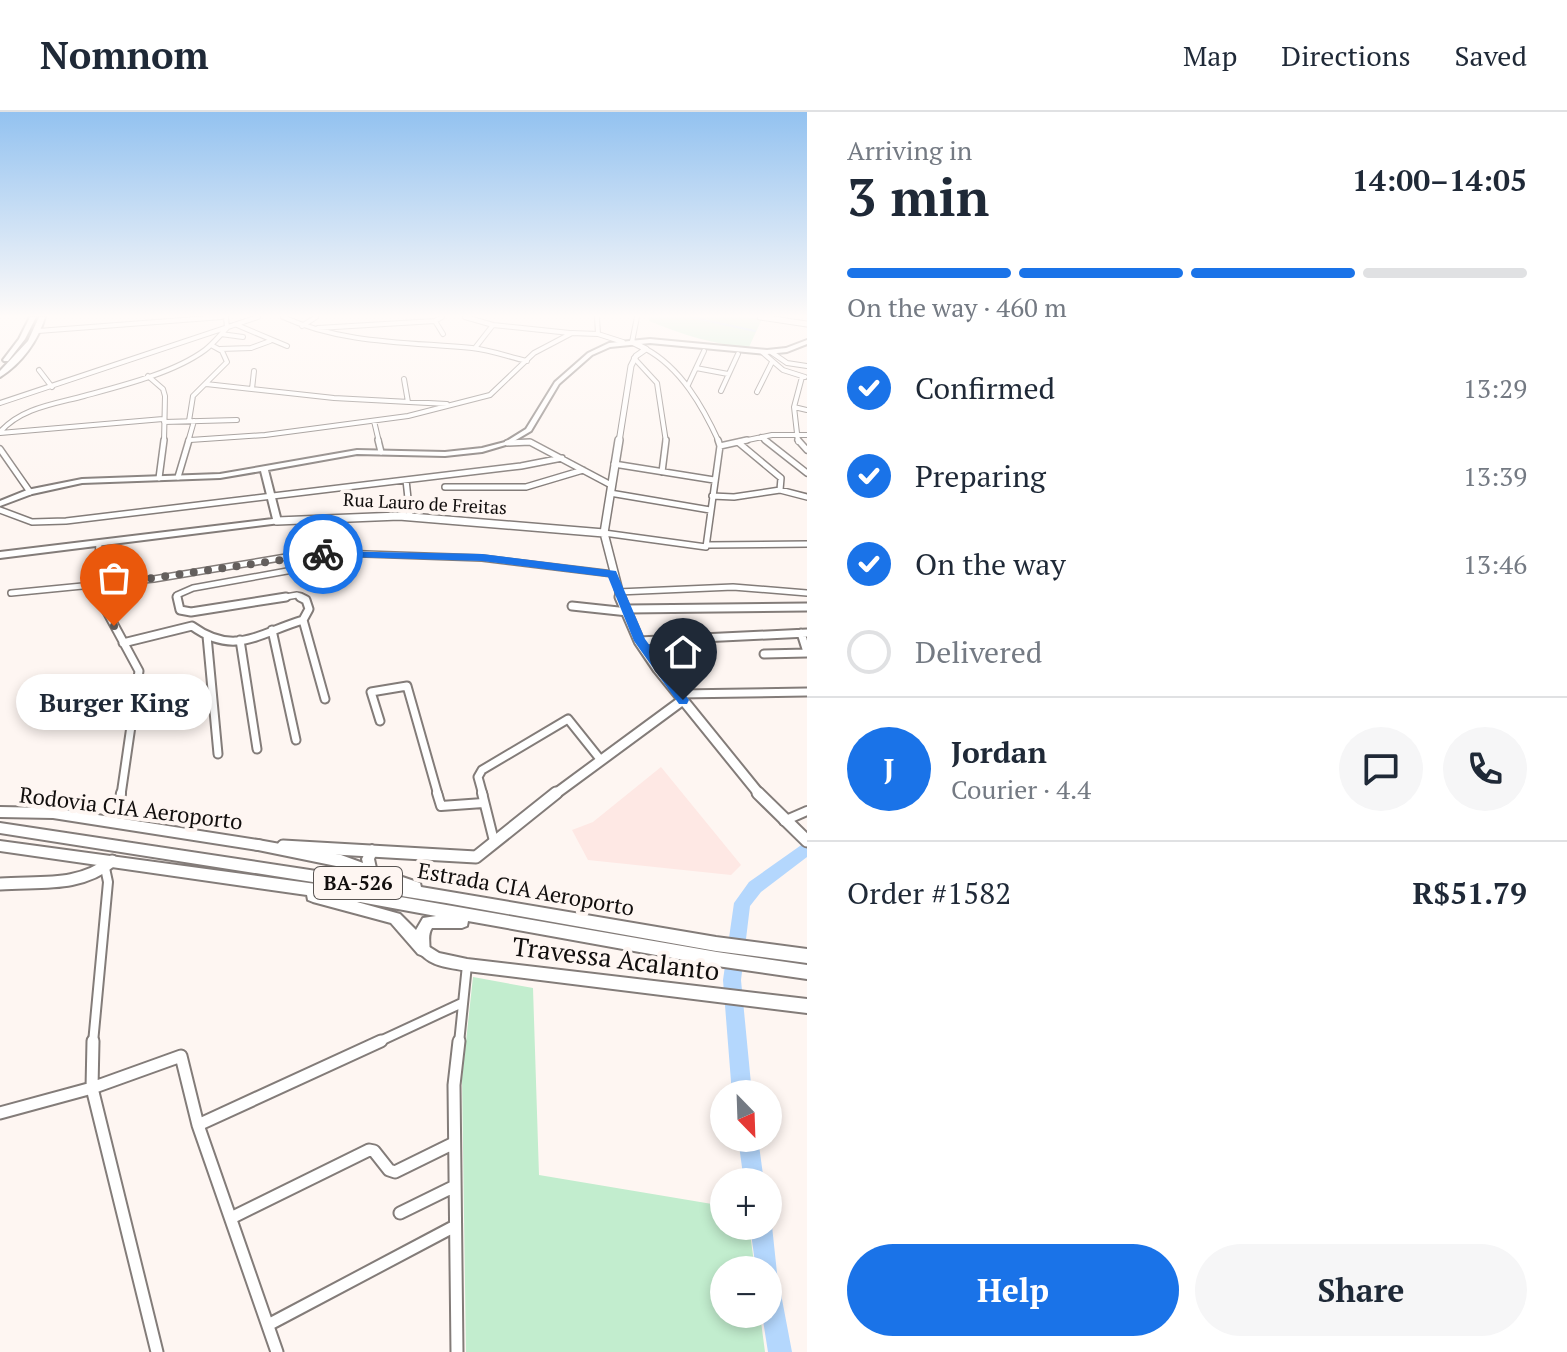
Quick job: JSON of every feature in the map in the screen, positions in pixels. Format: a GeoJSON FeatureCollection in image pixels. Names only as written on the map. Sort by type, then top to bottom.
{"type":"FeatureCollection","features":[{"type":"Feature","properties":{"kind":"main road"},"geometry":{"type":"LineString","coordinates":[[0,504],[30,492],[82,481],[220,476],[343,453],[458,454],[507,443],[529,430],[557,383],[566,375]]}},
{"type":"Feature","properties":{"kind":"main road"},"geometry":{"type":"LineString","coordinates":[[264,468],[277,521]]}},
{"type":"Feature","properties":{"kind":"main road","name":"Rua Lauro de Freitas"},"geometry":{"type":"LineString","coordinates":[[0,555],[277,521]]}},
{"type":"Feature","properties":{"kind":"main road","name":"Rodovia CIA Aeroporto"},"geometry":{"type":"LineString","coordinates":[[0,812],[53,813],[258,845]]}},
{"type":"Feature","properties":{"kind":"main road","name":"Estrada CIA Aeroporto"},"geometry":{"type":"LineString","coordinates":[[0,828],[446,897],[716,952]]}},
{"type":"Feature","properties":{"kind":"main road"},"geometry":{"type":"LineString","coordinates":[[258,845],[341,861],[446,897]]}},
{"type":"Feature","properties":{"kind":"main road","name":"Estrada CIA Aeroporto"},"geometry":{"type":"LineString","coordinates":[[0,846],[108,865],[360,896],[608,940],[754,956],[807,956]]}},
{"type":"Feature","properties":{"kind":"main road"},"geometry":{"type":"LineString","coordinates":[[371,872],[368,859],[372,851]]}},
{"type":"Feature","properties":{"kind":"main road"},"geometry":{"type":"LineString","coordinates":[[270,886],[387,914],[402,923],[423,949]]}},
{"type":"Feature","properties":{"kind":"main road"},"geometry":{"type":"LineString","coordinates":[[423,949],[421,933],[425,925],[440,920],[571,941],[608,940]]}},
{"type":"Feature","properties":{"kind":"main road","name":"Travessa Acalanto"},"geometry":{"type":"LineString","coordinates":[[423,949],[436,959],[467,965],[807,1006]]}},
{"type":"Feature","properties":{"kind":"main road","name":"Estrada CIA Aeroporto"},"geometry":{"type":"LineString","coordinates":[[754,956],[807,972]]}},
{"type":"Feature","properties":{"kind":"street"},"geometry":{"type":"LineString","coordinates":[[43,375],[52,387]]}},
{"type":"Feature","properties":{"kind":"street"},"geometry":{"type":"LineString","coordinates":[[0,403],[89,375]]}},
{"type":"Feature","properties":{"kind":"street"},"geometry":{"type":"LineString","coordinates":[[178,477],[190,440],[191,400],[215,375]]}},
{"type":"Feature","properties":{"kind":"street"},"geometry":{"type":"LineString","coordinates":[[252,389],[254,375]]}},
{"type":"Feature","properties":{"kind":"street"},"geometry":{"type":"LineString","coordinates":[[190,440],[242,438],[374,421],[454,405],[496,391],[513,375]]}},
{"type":"Feature","properties":{"kind":"street"},"geometry":{"type":"LineString","coordinates":[[631,375],[604,533],[618,592],[639,641],[680,697],[784,821],[803,838]]}},
{"type":"Feature","properties":{"kind":"street"},"geometry":{"type":"LineString","coordinates":[[650,375],[657,383],[667,448],[662,472]]}},
{"type":"Feature","properties":{"kind":"street"},"geometry":{"type":"LineString","coordinates":[[678,375],[688,385],[720,446],[707,546]]}},
{"type":"Feature","properties":{"kind":"street"},"geometry":{"type":"LineString","coordinates":[[688,385],[693,375]]}},
{"type":"Feature","properties":{"kind":"street"},"geometry":{"type":"LineString","coordinates":[[721,391],[728,375]]}},
{"type":"Feature","properties":{"kind":"street"},"geometry":{"type":"LineString","coordinates":[[757,392],[766,375]]}},
{"type":"Feature","properties":{"kind":"street"},"geometry":{"type":"LineString","coordinates":[[0,432],[9,422],[34,409],[148,376],[163,391],[166,440],[159,478]]}},
{"type":"Feature","properties":{"kind":"street"},"geometry":{"type":"LineString","coordinates":[[805,377],[794,407],[799,444],[807,450]]}},
{"type":"Feature","properties":{"kind":"street"},"geometry":{"type":"LineString","coordinates":[[404,379],[408,402]]}},
{"type":"Feature","properties":{"kind":"street"},"geometry":{"type":"LineString","coordinates":[[206,384],[454,405]]}},
{"type":"Feature","properties":{"kind":"street"},"geometry":{"type":"LineString","coordinates":[[794,407],[807,410]]}},
{"type":"Feature","properties":{"kind":"street"},"geometry":{"type":"LineString","coordinates":[[0,418],[9,422]]}},
{"type":"Feature","properties":{"kind":"street"},"geometry":{"type":"LineString","coordinates":[[0,432],[163,420],[237,420]]}},
{"type":"Feature","properties":{"kind":"street"},"geometry":{"type":"LineString","coordinates":[[374,421],[381,452]]}},
{"type":"Feature","properties":{"kind":"street"},"geometry":{"type":"LineString","coordinates":[[720,446],[761,437],[807,435]]}},
{"type":"Feature","properties":{"kind":"street"},"geometry":{"type":"LineString","coordinates":[[761,437],[807,473]]}},
{"type":"Feature","properties":{"kind":"street"},"geometry":{"type":"LineString","coordinates":[[507,443],[530,442],[611,489],[710,510]]}},
{"type":"Feature","properties":{"kind":"street"},"geometry":{"type":"LineString","coordinates":[[739,443],[781,478],[780,490]]}},
{"type":"Feature","properties":{"kind":"street"},"geometry":{"type":"LineString","coordinates":[[0,449],[30,492]]}},
{"type":"Feature","properties":{"kind":"street"},"geometry":{"type":"LineString","coordinates":[[0,510],[15,520],[37,523],[406,480],[562,458]]}},
{"type":"Feature","properties":{"kind":"street"},"geometry":{"type":"LineString","coordinates":[[614,464],[714,480]]}},
{"type":"Feature","properties":{"kind":"street"},"geometry":{"type":"LineString","coordinates":[[445,487],[526,487],[583,470]]}},
{"type":"Feature","properties":{"kind":"street"},"geometry":{"type":"LineString","coordinates":[[406,480],[410,517]]}},
{"type":"Feature","properties":{"kind":"street"},"geometry":{"type":"LineString","coordinates":[[712,496],[734,497],[780,490],[807,497]]}},
{"type":"Feature","properties":{"kind":"street","name":"Rua Lauro de Freitas"},"geometry":{"type":"LineString","coordinates":[[277,521],[356,515],[410,517],[604,533],[707,546],[807,544]]}},
{"type":"Feature","properties":{"kind":"street"},"geometry":{"type":"LineString","coordinates":[[99,543],[95,586],[123,643],[136,662],[139,681],[120,799]]}},
{"type":"Feature","properties":{"kind":"street"},"geometry":{"type":"LineString","coordinates":[[11,593],[95,586],[286,557],[337,553],[482,558],[613,574]]}},
{"type":"Feature","properties":{"kind":"street"},"geometry":{"type":"LineString","coordinates":[[123,643],[192,626],[222,642],[240,640],[303,620],[309,612],[308,604],[302,597],[292,594],[191,612],[180,610],[177,595],[181,591],[298,569]]}},
{"type":"Feature","properties":{"kind":"street"},"geometry":{"type":"LineString","coordinates":[[618,592],[739,587],[807,593]]}},
{"type":"Feature","properties":{"kind":"street"},"geometry":{"type":"LineString","coordinates":[[572,606],[627,610],[807,607]]}},
{"type":"Feature","properties":{"kind":"street"},"geometry":{"type":"LineString","coordinates":[[191,612],[192,626]]}},
{"type":"Feature","properties":{"kind":"street"},"geometry":{"type":"LineString","coordinates":[[303,620],[325,699]]}},
{"type":"Feature","properties":{"kind":"street"},"geometry":{"type":"LineString","coordinates":[[272,630],[296,740]]}},
{"type":"Feature","properties":{"kind":"street"},"geometry":{"type":"LineString","coordinates":[[639,641],[804,633],[807,653],[764,654]]}},
{"type":"Feature","properties":{"kind":"street"},"geometry":{"type":"LineString","coordinates":[[207,636],[218,754]]}},
{"type":"Feature","properties":{"kind":"street"},"geometry":{"type":"LineString","coordinates":[[240,640],[257,749]]}},
{"type":"Feature","properties":{"kind":"street"},"geometry":{"type":"LineString","coordinates":[[380,721],[371,692],[407,686],[441,806],[483,803]]}},
{"type":"Feature","properties":{"kind":"street"},"geometry":{"type":"LineString","coordinates":[[258,845],[476,857],[680,697],[807,692]]}},
{"type":"Feature","properties":{"kind":"street"},"geometry":{"type":"LineString","coordinates":[[494,841],[478,777],[482,770],[568,719],[600,759]]}},
{"type":"Feature","properties":{"kind":"street"},"geometry":{"type":"LineString","coordinates":[[784,821],[807,811]]}},
{"type":"Feature","properties":{"kind":"street"},"geometry":{"type":"LineString","coordinates":[[0,884],[61,882],[88,877],[108,865]]}},
{"type":"Feature","properties":{"kind":"street"},"geometry":{"type":"LineString","coordinates":[[108,865],[92,1050],[92,1088],[157,1352]]}},
{"type":"Feature","properties":{"kind":"street"},"geometry":{"type":"LineString","coordinates":[[457,1352],[454,1085],[467,965]]}},
{"type":"Feature","properties":{"kind":"street"},"geometry":{"type":"LineString","coordinates":[[198,1125],[462,1003]]}},
{"type":"Feature","properties":{"kind":"street"},"geometry":{"type":"LineString","coordinates":[[0,1113],[92,1088],[181,1056],[198,1125],[277,1352]]}},
{"type":"Feature","properties":{"kind":"street"},"geometry":{"type":"LineString","coordinates":[[231,1218],[369,1150],[374,1151],[389,1170],[395,1172],[454,1143]]}},
{"type":"Feature","properties":{"kind":"street"},"geometry":{"type":"LineString","coordinates":[[400,1213],[455,1186]]}},
{"type":"Feature","properties":{"kind":"street"},"geometry":{"type":"LineString","coordinates":[[268,1325],[455,1226]]}},
{"type":"Feature","properties":{"kind":"shaded area"},"geometry":{"type":"Polygon","coordinates":[[[661,767],[741,865],[731,875],[588,860],[572,830],[593,822],[661,767]]]}},
{"type":"Feature","properties":{"kind":"green space"},"geometry":{"type":"Polygon","coordinates":[[[473,977],[533,988],[539,1175],[710,1204],[710,1240],[751,1240],[753,1256],[710,1256],[710,1328],[762,1328],[765,1352],[466,1352],[462,1078],[473,977]]]}},
{"type":"Feature","properties":{"kind":"waterway"},"geometry":{"type":"LineString","coordinates":[[741,1080],[732,980],[742,903],[755,887],[807,848]]}},
{"type":"Feature","properties":{"kind":"waterway"},"geometry":{"type":"LineString","coordinates":[[750,1152],[752,1168]]}},
{"type":"Feature","properties":{"kind":"waterway"},"geometry":{"type":"LineString","coordinates":[[763,1240],[765,1256]]}},
{"type":"Feature","properties":{"kind":"waterway"},"geometry":{"type":"LineString","coordinates":[[776,1328],[780,1352]]}},
{"type":"Feature","properties":{"kind":"way so far"},"geometry":{"type":"LineString","coordinates":[[114,626],[95,586],[323,554]]}},
{"type":"Feature","properties":{"kind":"place","name":"Burger King"},"geometry":{"type":"Point","coordinates":[114,626]}},
{"type":"Feature","properties":{"kind":"route"},"geometry":{"type":"LineString","coordinates":[[323,554],[482,558],[613,574],[639,641],[683,700]]}}]}
